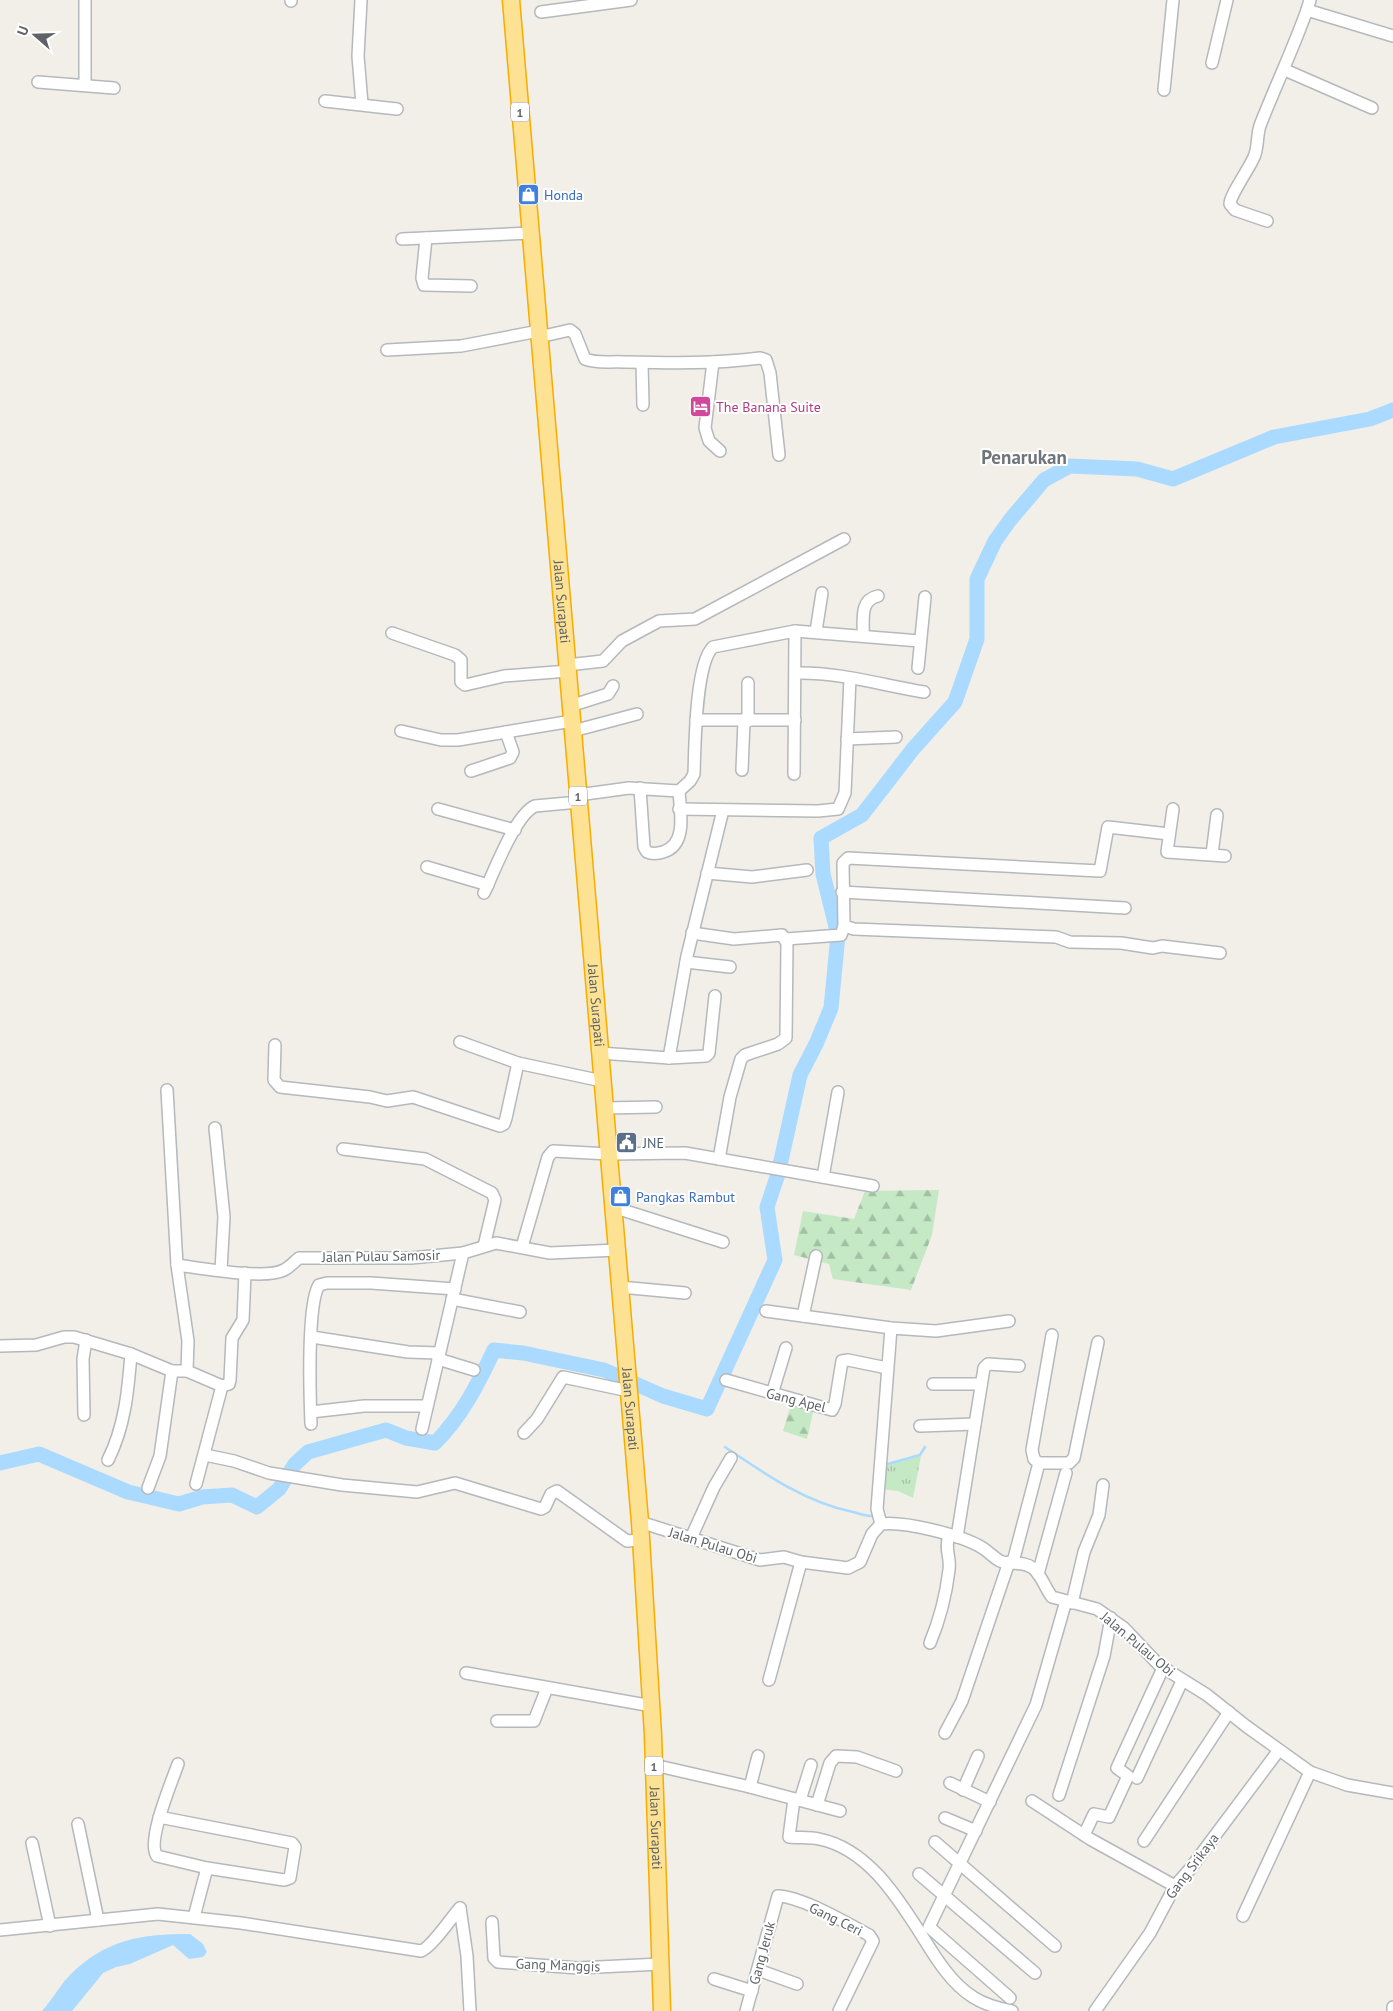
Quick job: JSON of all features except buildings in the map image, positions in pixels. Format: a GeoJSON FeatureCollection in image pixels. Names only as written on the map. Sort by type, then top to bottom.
{"type":"FeatureCollection","features":[{"type":"Feature","properties":{"kind":"highway","name":"Jalan Surapati"},"geometry":{"type":"LineString","coordinates":[[511,0],[640,1522],[652,1706],[662,2011]]}},
{"type":"Feature","properties":{"kind":"street"},"geometry":{"type":"LineString","coordinates":[[85,0],[85,85]]}},
{"type":"Feature","properties":{"kind":"street"},"geometry":{"type":"LineString","coordinates":[[361,0],[358,56],[362,104]]}},
{"type":"Feature","properties":{"kind":"street"},"geometry":{"type":"LineString","coordinates":[[541,12],[631,0]]}},
{"type":"Feature","properties":{"kind":"street"},"geometry":{"type":"LineString","coordinates":[[1164,90],[1173,0]]}},
{"type":"Feature","properties":{"kind":"street"},"geometry":{"type":"LineString","coordinates":[[1212,63],[1228,0]]}},
{"type":"Feature","properties":{"kind":"street"},"geometry":{"type":"LineString","coordinates":[[1267,221],[1236,210],[1230,201],[1253,160],[1260,124],[1285,70],[1309,5],[1393,36]]}},
{"type":"Feature","properties":{"kind":"street"},"geometry":{"type":"LineString","coordinates":[[1285,70],[1372,108]]}},
{"type":"Feature","properties":{"kind":"street"},"geometry":{"type":"LineString","coordinates":[[38,82],[114,88]]}},
{"type":"Feature","properties":{"kind":"street"},"geometry":{"type":"LineString","coordinates":[[325,100],[397,109]]}},
{"type":"Feature","properties":{"kind":"street"},"geometry":{"type":"LineString","coordinates":[[402,239],[531,233]]}},
{"type":"Feature","properties":{"kind":"street"},"geometry":{"type":"LineString","coordinates":[[426,238],[422,278],[424,285],[471,286]]}},
{"type":"Feature","properties":{"kind":"street"},"geometry":{"type":"LineString","coordinates":[[387,350],[461,346],[570,330],[575,334],[583,357],[588,360],[642,363],[713,362],[760,358],[769,364],[779,455]]}},
{"type":"Feature","properties":{"kind":"street"},"geometry":{"type":"LineString","coordinates":[[713,362],[705,428],[709,441],[720,451]]}},
{"type":"Feature","properties":{"kind":"street"},"geometry":{"type":"LineString","coordinates":[[642,363],[643,405]]}},
{"type":"Feature","properties":{"kind":"street"},"geometry":{"type":"LineString","coordinates":[[392,633],[455,655],[461,660],[461,682],[465,685],[504,676],[567,668],[603,661],[622,641],[659,621],[696,619],[844,539]]}},
{"type":"Feature","properties":{"kind":"street"},"geometry":{"type":"LineString","coordinates":[[816,631],[822,593]]}},
{"type":"Feature","properties":{"kind":"street"},"geometry":{"type":"LineString","coordinates":[[863,636],[865,604],[868,600],[878,596]]}},
{"type":"Feature","properties":{"kind":"street"},"geometry":{"type":"LineString","coordinates":[[918,668],[925,597]]}},
{"type":"Feature","properties":{"kind":"street"},"geometry":{"type":"LineString","coordinates":[[794,774],[795,631]]}},
{"type":"Feature","properties":{"kind":"street"},"geometry":{"type":"LineString","coordinates":[[428,866],[486,889],[515,830],[528,809],[535,806],[640,788],[679,791],[690,781],[694,774],[696,720],[703,672],[712,648],[795,631],[816,631],[920,641]]}},
{"type":"Feature","properties":{"kind":"street"},"geometry":{"type":"LineString","coordinates":[[796,673],[850,678],[924,692]]}},
{"type":"Feature","properties":{"kind":"street"},"geometry":{"type":"LineString","coordinates":[[680,809],[818,811],[838,809],[845,793],[850,678]]}},
{"type":"Feature","properties":{"kind":"street"},"geometry":{"type":"LineString","coordinates":[[742,770],[748,683]]}},
{"type":"Feature","properties":{"kind":"street"},"geometry":{"type":"LineString","coordinates":[[572,719],[608,694],[612,686]]}},
{"type":"Feature","properties":{"kind":"street"},"geometry":{"type":"LineString","coordinates":[[401,731],[441,740],[458,740],[572,719],[637,714]]}},
{"type":"Feature","properties":{"kind":"street"},"geometry":{"type":"LineString","coordinates":[[696,720],[795,720]]}},
{"type":"Feature","properties":{"kind":"street"},"geometry":{"type":"LineString","coordinates":[[471,771],[510,758],[513,752],[506,732]]}},
{"type":"Feature","properties":{"kind":"street"},"geometry":{"type":"LineString","coordinates":[[847,739],[896,737]]}},
{"type":"Feature","properties":{"kind":"street"},"geometry":{"type":"LineString","coordinates":[[640,788],[644,847],[647,852],[664,852],[675,845],[680,835],[679,791]]}},
{"type":"Feature","properties":{"kind":"street"},"geometry":{"type":"LineString","coordinates":[[438,809],[515,830]]}},
{"type":"Feature","properties":{"kind":"street"},"geometry":{"type":"LineString","coordinates":[[1173,809],[1167,852],[1225,856]]}},
{"type":"Feature","properties":{"kind":"street"},"geometry":{"type":"LineString","coordinates":[[669,1058],[692,933],[723,810]]}},
{"type":"Feature","properties":{"kind":"street"},"geometry":{"type":"LineString","coordinates":[[1212,854],[1217,815]]}},
{"type":"Feature","properties":{"kind":"street"},"geometry":{"type":"LineString","coordinates":[[843,930],[843,863],[848,858],[1100,871],[1108,827],[1168,834]]}},
{"type":"Feature","properties":{"kind":"street"},"geometry":{"type":"LineString","coordinates":[[707,873],[752,877],[807,870]]}},
{"type":"Feature","properties":{"kind":"street"},"geometry":{"type":"LineString","coordinates":[[842,892],[1125,908]]}},
{"type":"Feature","properties":{"kind":"street"},"geometry":{"type":"LineString","coordinates":[[692,933],[734,939],[782,936],[786,939],[829,935],[854,928],[1048,936],[1070,942],[1101,941],[1153,948],[1162,946],[1220,953]]}},
{"type":"Feature","properties":{"kind":"street"},"geometry":{"type":"LineString","coordinates":[[719,1158],[738,1063],[745,1055],[778,1044],[786,1038],[788,980],[786,939]]}},
{"type":"Feature","properties":{"kind":"street"},"geometry":{"type":"LineString","coordinates":[[686,962],[730,966]]}},
{"type":"Feature","properties":{"kind":"street"},"geometry":{"type":"LineString","coordinates":[[600,1054],[669,1058],[701,1058],[708,1055],[715,996]]}},
{"type":"Feature","properties":{"kind":"street"},"geometry":{"type":"LineString","coordinates":[[460,1042],[518,1063],[602,1081]]}},
{"type":"Feature","properties":{"kind":"street"},"geometry":{"type":"LineString","coordinates":[[275,1045],[274,1080],[280,1087],[370,1097],[387,1101],[409,1097],[500,1126],[504,1124],[506,1118],[518,1063]]}},
{"type":"Feature","properties":{"kind":"street"},"geometry":{"type":"LineString","coordinates":[[167,1090],[177,1265],[188,1341],[187,1371]]}},
{"type":"Feature","properties":{"kind":"street"},"geometry":{"type":"LineString","coordinates":[[823,1177],[838,1092]]}},
{"type":"Feature","properties":{"kind":"street"},"geometry":{"type":"LineString","coordinates":[[605,1108],[656,1107]]}},
{"type":"Feature","properties":{"kind":"street"},"geometry":{"type":"LineString","coordinates":[[215,1128],[224,1217],[221,1270]]}},
{"type":"Feature","properties":{"kind":"street"},"geometry":{"type":"LineString","coordinates":[[343,1149],[424,1159],[492,1194],[495,1200],[484,1246]]}},
{"type":"Feature","properties":{"kind":"street"},"geometry":{"type":"LineString","coordinates":[[522,1248],[550,1153],[557,1150],[609,1154],[685,1154],[719,1158],[873,1186]]}},
{"type":"Feature","properties":{"kind":"street"},"geometry":{"type":"LineString","coordinates":[[613,1207],[723,1242]]}},
{"type":"Feature","properties":{"kind":"street","name":"Jalan Pulau Samosir"},"geometry":{"type":"LineString","coordinates":[[177,1265],[245,1273],[284,1271],[303,1257],[411,1258],[463,1253],[496,1243],[550,1253],[617,1250]]}},
{"type":"Feature","properties":{"kind":"street"},"geometry":{"type":"LineString","coordinates":[[422,1429],[463,1253]]}},
{"type":"Feature","properties":{"kind":"street"},"geometry":{"type":"LineString","coordinates":[[803,1316],[816,1256]]}},
{"type":"Feature","properties":{"kind":"street"},"geometry":{"type":"LineString","coordinates":[[0,1346],[36,1345],[64,1337],[86,1340],[131,1354],[172,1371],[187,1371],[222,1386],[228,1384],[231,1369],[232,1338],[243,1320],[245,1273]]}},
{"type":"Feature","properties":{"kind":"street"},"geometry":{"type":"LineString","coordinates":[[311,1424],[310,1366],[312,1336],[316,1292],[321,1284],[371,1283],[453,1294],[520,1312]]}},
{"type":"Feature","properties":{"kind":"street"},"geometry":{"type":"LineString","coordinates":[[620,1287],[685,1293]]}},
{"type":"Feature","properties":{"kind":"street"},"geometry":{"type":"LineString","coordinates":[[766,1311],[891,1328],[936,1331],[1009,1321]]}},
{"type":"Feature","properties":{"kind":"street"},"geometry":{"type":"LineString","coordinates":[[891,1328],[880,1466],[878,1519],[953,1536],[980,1546],[1001,1562],[1023,1563],[1038,1574],[1066,1473]]}},
{"type":"Feature","properties":{"kind":"street"},"geometry":{"type":"LineString","coordinates":[[1038,1463],[1034,1458],[1032,1450],[1052,1335]]}},
{"type":"Feature","properties":{"kind":"street"},"geometry":{"type":"LineString","coordinates":[[312,1336],[439,1356],[474,1370]]}},
{"type":"Feature","properties":{"kind":"street"},"geometry":{"type":"LineString","coordinates":[[84,1415],[83,1359],[86,1340]]}},
{"type":"Feature","properties":{"kind":"street"},"geometry":{"type":"LineString","coordinates":[[1038,1463],[1068,1463],[1074,1458],[1098,1342]]}},
{"type":"Feature","properties":{"kind":"street"},"geometry":{"type":"LineString","coordinates":[[772,1394],[786,1348]]}},
{"type":"Feature","properties":{"kind":"street"},"geometry":{"type":"LineString","coordinates":[[108,1460],[116,1444],[125,1412],[131,1354]]}},
{"type":"Feature","properties":{"kind":"street","name":"Gang Apel"},"geometry":{"type":"LineString","coordinates":[[726,1380],[832,1410],[835,1404],[842,1362],[848,1360],[887,1368]]}},
{"type":"Feature","properties":{"kind":"street"},"geometry":{"type":"LineString","coordinates":[[930,1643],[944,1600],[949,1569],[946,1547],[953,1536],[986,1365],[1019,1366]]}},
{"type":"Feature","properties":{"kind":"street"},"geometry":{"type":"LineString","coordinates":[[148,1488],[160,1456],[172,1371]]}},
{"type":"Feature","properties":{"kind":"street"},"geometry":{"type":"LineString","coordinates":[[524,1433],[537,1419],[563,1377],[629,1388]]}},
{"type":"Feature","properties":{"kind":"street"},"geometry":{"type":"LineString","coordinates":[[933,1384],[981,1384]]}},
{"type":"Feature","properties":{"kind":"street"},"geometry":{"type":"LineString","coordinates":[[196,1484],[205,1456],[222,1386]]}},
{"type":"Feature","properties":{"kind":"street"},"geometry":{"type":"LineString","coordinates":[[311,1412],[364,1406],[426,1406]]}},
{"type":"Feature","properties":{"kind":"street"},"geometry":{"type":"LineString","coordinates":[[920,1426],[975,1424]]}},
{"type":"Feature","properties":{"kind":"street"},"geometry":{"type":"LineString","coordinates":[[205,1456],[302,1480],[417,1492],[449,1482],[541,1509],[545,1507],[551,1494],[557,1492],[627,1540],[641,1540]]}},
{"type":"Feature","properties":{"kind":"street"},"geometry":{"type":"LineString","coordinates":[[691,1538],[714,1487],[731,1458]]}},
{"type":"Feature","properties":{"kind":"street"},"geometry":{"type":"LineString","coordinates":[[945,1733],[962,1701],[1011,1562],[1038,1463]]}},
{"type":"Feature","properties":{"kind":"street"},"geometry":{"type":"LineString","coordinates":[[1010,1998],[929,1927],[1036,1705],[1048,1655],[1069,1602],[1084,1552],[1099,1515],[1103,1485]]}},
{"type":"Feature","properties":{"kind":"street","name":"Jalan Pulau Obi"},"geometry":{"type":"LineString","coordinates":[[640,1522],[760,1560],[784,1557],[801,1562],[848,1568],[860,1562],[876,1528],[878,1519]]}},
{"type":"Feature","properties":{"kind":"street"},"geometry":{"type":"LineString","coordinates":[[769,1680],[801,1562]]}},
{"type":"Feature","properties":{"kind":"street","name":"Jalan Pulau Obi"},"geometry":{"type":"LineString","coordinates":[[1038,1574],[1052,1597],[1097,1609],[1137,1640],[1163,1668],[1207,1695],[1310,1772],[1347,1785],[1393,1794]]}},
{"type":"Feature","properties":{"kind":"street"},"geometry":{"type":"LineString","coordinates":[[1059,1795],[1104,1656],[1110,1618]]}},
{"type":"Feature","properties":{"kind":"street"},"geometry":{"type":"LineString","coordinates":[[1084,1835],[1094,1814],[1109,1817],[1128,1776],[1117,1768],[1163,1668]]}},
{"type":"Feature","properties":{"kind":"street"},"geometry":{"type":"LineString","coordinates":[[466,1673],[652,1706]]}},
{"type":"Feature","properties":{"kind":"street"},"geometry":{"type":"LineString","coordinates":[[1137,1778],[1182,1680]]}},
{"type":"Feature","properties":{"kind":"street"},"geometry":{"type":"LineString","coordinates":[[497,1721],[534,1721],[547,1688]]}},
{"type":"Feature","properties":{"kind":"street"},"geometry":{"type":"LineString","coordinates":[[1144,1841],[1229,1712]]}},
{"type":"Feature","properties":{"kind":"street","name":"Gang Srikaya"},"geometry":{"type":"LineString","coordinates":[[1096,2011],[1150,1933],[1175,1886],[1190,1870],[1279,1750]]}},
{"type":"Feature","properties":{"kind":"street"},"geometry":{"type":"LineString","coordinates":[[750,1787],[758,1756]]}},
{"type":"Feature","properties":{"kind":"street"},"geometry":{"type":"LineString","coordinates":[[818,1805],[830,1763],[836,1756],[857,1757],[896,1771]]}},
{"type":"Feature","properties":{"kind":"street"},"geometry":{"type":"LineString","coordinates":[[963,1790],[978,1756]]}},
{"type":"Feature","properties":{"kind":"street"},"geometry":{"type":"LineString","coordinates":[[159,1817],[280,1840],[295,1846],[293,1873],[288,1880],[207,1868],[157,1856],[154,1848],[159,1817],[178,1764]]}},
{"type":"Feature","properties":{"kind":"street"},"geometry":{"type":"LineString","coordinates":[[811,1765],[797,1799],[789,1837],[819,1839],[835,1844],[855,1855],[870,1867],[892,1892],[934,1955],[958,1985],[973,1998],[991,2006],[1012,2011]]}},
{"type":"Feature","properties":{"kind":"street"},"geometry":{"type":"LineString","coordinates":[[654,1766],[750,1787],[840,1811]]}},
{"type":"Feature","properties":{"kind":"street"},"geometry":{"type":"LineString","coordinates":[[1243,1916],[1310,1772]]}},
{"type":"Feature","properties":{"kind":"street"},"geometry":{"type":"LineString","coordinates":[[950,1783],[990,1802]]}},
{"type":"Feature","properties":{"kind":"street"},"geometry":{"type":"LineString","coordinates":[[1032,1801],[1084,1835],[1153,1876],[1175,1886]]}},
{"type":"Feature","properties":{"kind":"street"},"geometry":{"type":"LineString","coordinates":[[945,1818],[976,1831]]}},
{"type":"Feature","properties":{"kind":"street"},"geometry":{"type":"LineString","coordinates":[[78,1824],[98,1920]]}},
{"type":"Feature","properties":{"kind":"street"},"geometry":{"type":"LineString","coordinates":[[935,1842],[1055,1946]]}},
{"type":"Feature","properties":{"kind":"street"},"geometry":{"type":"LineString","coordinates":[[32,1844],[50,1926]]}},
{"type":"Feature","properties":{"kind":"street"},"geometry":{"type":"LineString","coordinates":[[194,1917],[207,1868]]}},
{"type":"Feature","properties":{"kind":"street"},"geometry":{"type":"LineString","coordinates":[[919,1874],[1034,1973]]}},
{"type":"Feature","properties":{"kind":"street","name":"Gang Jeruk"},"geometry":{"type":"LineString","coordinates":[[746,2011],[778,1896]]}},
{"type":"Feature","properties":{"kind":"street","name":"Gang Ceri"},"geometry":{"type":"LineString","coordinates":[[778,1896],[786,1896],[825,1912],[869,1935],[873,1941],[839,2011]]}},
{"type":"Feature","properties":{"kind":"street"},"geometry":{"type":"LineString","coordinates":[[0,1930],[158,1914],[194,1917],[421,1951],[428,1947],[460,1908],[467,1956],[470,2011]]}},
{"type":"Feature","properties":{"kind":"street","name":"Gang Manggis"},"geometry":{"type":"LineString","coordinates":[[492,1922],[494,1958],[498,1962],[578,1968],[660,1964]]}},
{"type":"Feature","properties":{"kind":"street"},"geometry":{"type":"LineString","coordinates":[[758,1970],[796,1984]]}},
{"type":"Feature","properties":{"kind":"street"},"geometry":{"type":"LineString","coordinates":[[714,1979],[752,1991]]}},
{"type":"Feature","properties":{"kind":"street"},"geometry":{"type":"LineString","coordinates":[[1392,2011],[1393,2007]]}},
{"type":"Feature","properties":{"kind":"green space"},"geometry":{"type":"Polygon","coordinates":[[[939,1190],[932,1235],[911,1290],[833,1279],[829,1264],[794,1255],[803,1211],[854,1219],[865,1191],[939,1190]]]}},
{"type":"Feature","properties":{"kind":"green space"},"geometry":{"type":"Polygon","coordinates":[[[792,1401],[814,1408],[807,1439],[783,1431],[792,1401]]]}},
{"type":"Feature","properties":{"kind":"green space"},"geometry":{"type":"Polygon","coordinates":[[[921,1456],[913,1498],[898,1491],[881,1489],[883,1466],[921,1456]]]}},
{"type":"Feature","properties":{"kind":"water"},"geometry":{"type":"Polygon","coordinates":[[[190,1934],[203,1944],[207,1952],[203,1957],[189,1959],[173,1945],[130,1964],[116,1967],[103,1973],[72,2011],[42,2011],[70,1975],[97,1953],[111,1946],[140,1937],[190,1934]]]}},
{"type":"Feature","properties":{"kind":"waterway"},"geometry":{"type":"LineString","coordinates":[[0,1463],[39,1454],[128,1492],[179,1504],[202,1497],[232,1495],[257,1507],[279,1489],[295,1464],[308,1452],[386,1430],[406,1438],[435,1443],[461,1411],[494,1350],[523,1353],[604,1370],[663,1396],[707,1409],[775,1260],[767,1207],[778,1174],[800,1075],[816,1044],[831,1008],[838,935],[823,874],[821,838],[862,815],[913,749],[955,702],[977,639],[977,579],[995,541],[1044,480],[1070,466],[1137,469],[1173,479],[1274,437],[1370,419],[1393,410]]}},
{"type":"Feature","properties":{"kind":"waterway"},"geometry":{"type":"LineString","coordinates":[[725,1447],[770,1477],[802,1494],[835,1507],[864,1515],[876,1516]]}},
{"type":"Feature","properties":{"kind":"waterway"},"geometry":{"type":"LineString","coordinates":[[884,1465],[920,1455],[925,1447]]}},
{"type":"Feature","properties":{"kind":"place","name":"Honda"},"geometry":{"type":"Point","coordinates":[528,195]}},
{"type":"Feature","properties":{"kind":"place","name":"The Banana Suite"},"geometry":{"type":"Point","coordinates":[700,407]}},
{"type":"Feature","properties":{"kind":"place","name":"JNE"},"geometry":{"type":"Point","coordinates":[627,1143]}},
{"type":"Feature","properties":{"kind":"place","name":"Pangkas Rambut"},"geometry":{"type":"Point","coordinates":[620,1197]}},
{"type":"Feature","properties":{"kind":"district","name":"Penarukan"},"geometry":{"type":"Point","coordinates":[1024,457]}}]}
